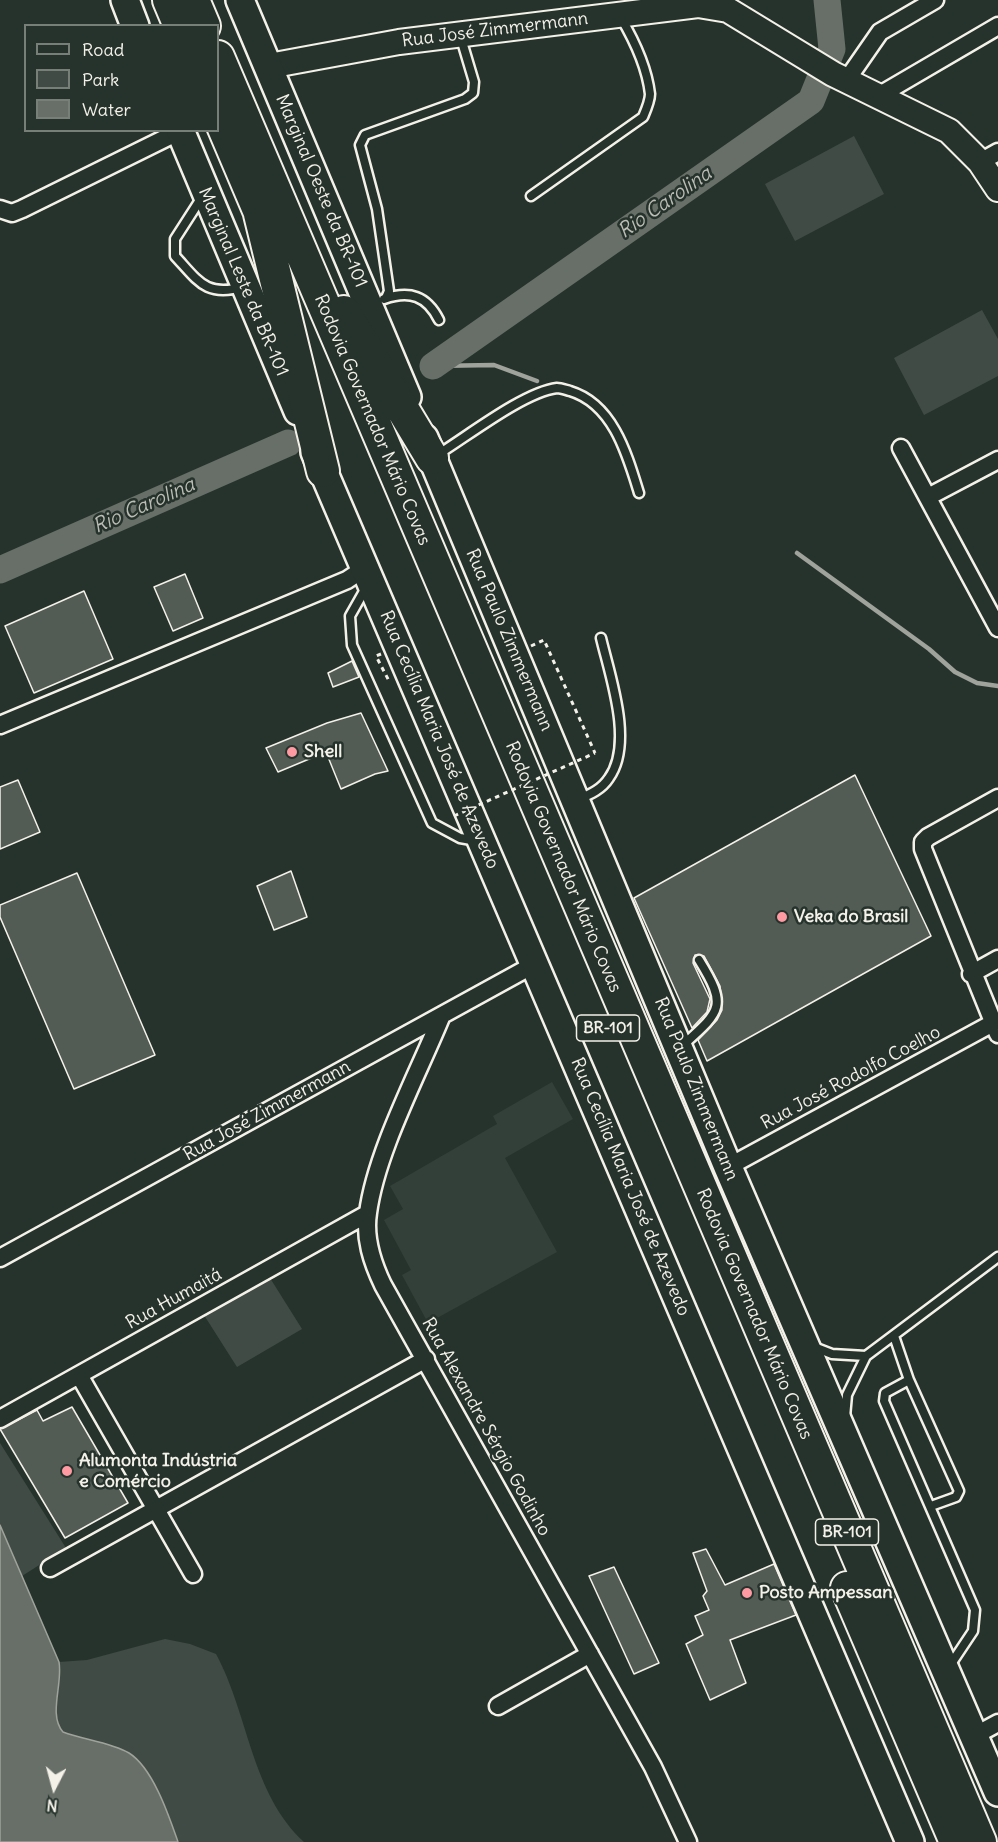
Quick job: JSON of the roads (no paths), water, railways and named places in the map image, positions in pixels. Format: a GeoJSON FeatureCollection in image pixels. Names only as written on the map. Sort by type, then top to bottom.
{"type":"FeatureCollection","features":[{"type":"Feature","properties":{"kind":"highway"},"geometry":{"type":"LineString","coordinates":[[169,0],[179,24]]}},
{"type":"Feature","properties":{"kind":"highway"},"geometry":{"type":"LineString","coordinates":[[193,0],[203,24]]}},
{"type":"Feature","properties":{"kind":"highway","name":"Rodovia Governador Mário Covas"},"geometry":{"type":"LineString","coordinates":[[219,60],[272,212],[956,1842]]}},
{"type":"Feature","properties":{"kind":"highway","name":"Rodovia Governador Mário Covas"},"geometry":{"type":"LineString","coordinates":[[219,116],[272,212],[980,1842]]}},
{"type":"Feature","properties":{"kind":"highway"},"geometry":{"type":"LineString","coordinates":[[272,212],[432,458]]}},
{"type":"Feature","properties":{"kind":"highway"},"geometry":{"type":"LineString","coordinates":[[272,212],[323,471]]}},
{"type":"Feature","properties":{"kind":"main road"},"geometry":{"type":"LineString","coordinates":[[124,0],[134,24]]}},
{"type":"Feature","properties":{"kind":"main road","name":"Marginal Oeste da BR-101"},"geometry":{"type":"LineString","coordinates":[[240,0],[378,302],[401,382]]}},
{"type":"Feature","properties":{"kind":"main road","name":"Rua José Zimmermann"},"geometry":{"type":"LineString","coordinates":[[269,66],[349,50],[698,5],[728,10],[832,73],[949,131],[993,172]]}},
{"type":"Feature","properties":{"kind":"main road","name":"Marginal Leste da BR-101"},"geometry":{"type":"LineString","coordinates":[[180,132],[307,433]]}},
{"type":"Feature","properties":{"kind":"main road","name":"Rua Paulo Zimmermann"},"geometry":{"type":"LineString","coordinates":[[401,382],[728,1167],[998,1792]]}},
{"type":"Feature","properties":{"kind":"main road","name":"Rua Cecília Maria José de Azevedo"},"geometry":{"type":"LineString","coordinates":[[307,433],[910,1842]]}},
{"type":"Feature","properties":{"kind":"street"},"geometry":{"type":"LineString","coordinates":[[832,73],[880,32],[935,0]]}},
{"type":"Feature","properties":{"kind":"street"},"geometry":{"type":"LineString","coordinates":[[880,95],[998,26]]}},
{"type":"Feature","properties":{"kind":"street"},"geometry":{"type":"LineString","coordinates":[[0,209],[12,213],[178,132]]}},
{"type":"Feature","properties":{"kind":"street"},"geometry":{"type":"LineString","coordinates":[[901,448],[997,624]]}},
{"type":"Feature","properties":{"kind":"street"},"geometry":{"type":"LineString","coordinates":[[928,497],[998,460]]}},
{"type":"Feature","properties":{"kind":"street"},"geometry":{"type":"LineString","coordinates":[[0,725],[347,580],[368,574]]}},
{"type":"Feature","properties":{"kind":"street"},"geometry":{"type":"LineString","coordinates":[[995,1029],[923,856],[923,842],[998,798]]}},
{"type":"Feature","properties":{"kind":"street"},"geometry":{"type":"LineString","coordinates":[[971,974],[998,960]]}},
{"type":"Feature","properties":{"kind":"street","name":"Rua José Zimmermann"},"geometry":{"type":"LineString","coordinates":[[0,1258],[535,964]]}},
{"type":"Feature","properties":{"kind":"street","name":"Rua Alexandre Sérgio Godinho"},"geometry":{"type":"LineString","coordinates":[[442,1015],[386,1148],[368,1214],[368,1244],[377,1273],[661,1783],[688,1842]]}},
{"type":"Feature","properties":{"kind":"street","name":"Rua José Rodolfo Coelho"},"geometry":{"type":"LineString","coordinates":[[728,1167],[995,1029]]}},
{"type":"Feature","properties":{"kind":"street","name":"Rua Humaitá"},"geometry":{"type":"LineString","coordinates":[[0,1419],[368,1214]]}},
{"type":"Feature","properties":{"kind":"street"},"geometry":{"type":"LineString","coordinates":[[50,1568],[426,1359]]}},
{"type":"Feature","properties":{"kind":"street"},"geometry":{"type":"LineString","coordinates":[[79,1375],[194,1574]]}},
{"type":"Feature","properties":{"kind":"street"},"geometry":{"type":"LineString","coordinates":[[498,1706],[590,1654]]}},
{"type":"Feature","properties":{"kind":"street"},"geometry":{"type":"LineString","coordinates":[[974,1736],[998,1723]]}},
{"type":"Feature","properties":{"kind":"lane"},"geometry":{"type":"LineString","coordinates":[[531,196],[644,117],[650,96],[645,74],[631,35],[619,15]]}},
{"type":"Feature","properties":{"kind":"lane"},"geometry":{"type":"LineString","coordinates":[[378,302],[389,291],[377,209],[360,145],[365,135],[465,99],[473,93],[474,82],[460,35]]}},
{"type":"Feature","properties":{"kind":"lane"},"geometry":{"type":"LineString","coordinates":[[205,192],[175,239],[176,256],[202,285],[213,291],[245,286]]}},
{"type":"Feature","properties":{"kind":"lane"},"geometry":{"type":"LineString","coordinates":[[378,302],[412,294],[423,298],[432,306],[439,320]]}},
{"type":"Feature","properties":{"kind":"lane"},"geometry":{"type":"LineString","coordinates":[[432,458],[534,395],[559,388],[585,395],[609,418],[627,456],[639,493]]}},
{"type":"Feature","properties":{"kind":"lane"},"geometry":{"type":"LineString","coordinates":[[368,574],[350,616],[352,645],[432,823],[460,838],[482,841]]}},
{"type":"Feature","properties":{"kind":"lane"},"geometry":{"type":"LineString","coordinates":[[576,801],[598,790],[609,779],[616,765],[620,747],[618,713],[601,638]]}},
{"type":"Feature","properties":{"kind":"lane"},"geometry":{"type":"LineString","coordinates":[[680,1048],[715,1014],[718,1003],[714,984],[699,960]]}},
{"type":"Feature","properties":{"kind":"lane"},"geometry":{"type":"LineString","coordinates":[[844,1440],[847,1395],[866,1356],[998,1257]]}},
{"type":"Feature","properties":{"kind":"lane"},"geometry":{"type":"LineString","coordinates":[[894,1336],[909,1380],[958,1491],[956,1497],[931,1506]]}},
{"type":"Feature","properties":{"kind":"lane"},"geometry":{"type":"LineString","coordinates":[[801,1339],[832,1354],[866,1356]]}},
{"type":"Feature","properties":{"kind":"lane"},"geometry":{"type":"LineString","coordinates":[[909,1380],[885,1393],[884,1401],[970,1597],[976,1621],[973,1631],[945,1672]]}},
{"type":"Feature","properties":{"kind":"water"},"geometry":{"type":"Polygon","coordinates":[[[0,1525],[59,1662],[56,1708],[59,1725],[63,1732],[114,1746],[138,1760],[159,1793],[178,1842],[0,1842],[0,1525]]]}},
{"type":"Feature","properties":{"kind":"waterway","name":"Rio Carolina"},"geometry":{"type":"LineString","coordinates":[[433,366],[811,101],[832,49],[827,0]]}},
{"type":"Feature","properties":{"kind":"waterway"},"geometry":{"type":"LineString","coordinates":[[433,366],[494,365],[537,381]]}},
{"type":"Feature","properties":{"kind":"waterway","name":"Rio Carolina"},"geometry":{"type":"LineString","coordinates":[[0,570],[288,443]]}},
{"type":"Feature","properties":{"kind":"waterway"},"geometry":{"type":"LineString","coordinates":[[797,553],[929,649],[955,672],[977,683],[998,686]]}},
{"type":"Feature","properties":{"kind":"place","name":"Shell"},"geometry":{"type":"Point","coordinates":[292,752]}},
{"type":"Feature","properties":{"kind":"place","name":"Veka do Brasil"},"geometry":{"type":"Point","coordinates":[782,917]}},
{"type":"Feature","properties":{"kind":"place","name":"Alumonta Indústria e Comércio"},"geometry":{"type":"Point","coordinates":[67,1471]}},
{"type":"Feature","properties":{"kind":"place","name":"Posto Ampessan"},"geometry":{"type":"Point","coordinates":[747,1593]}}]}
